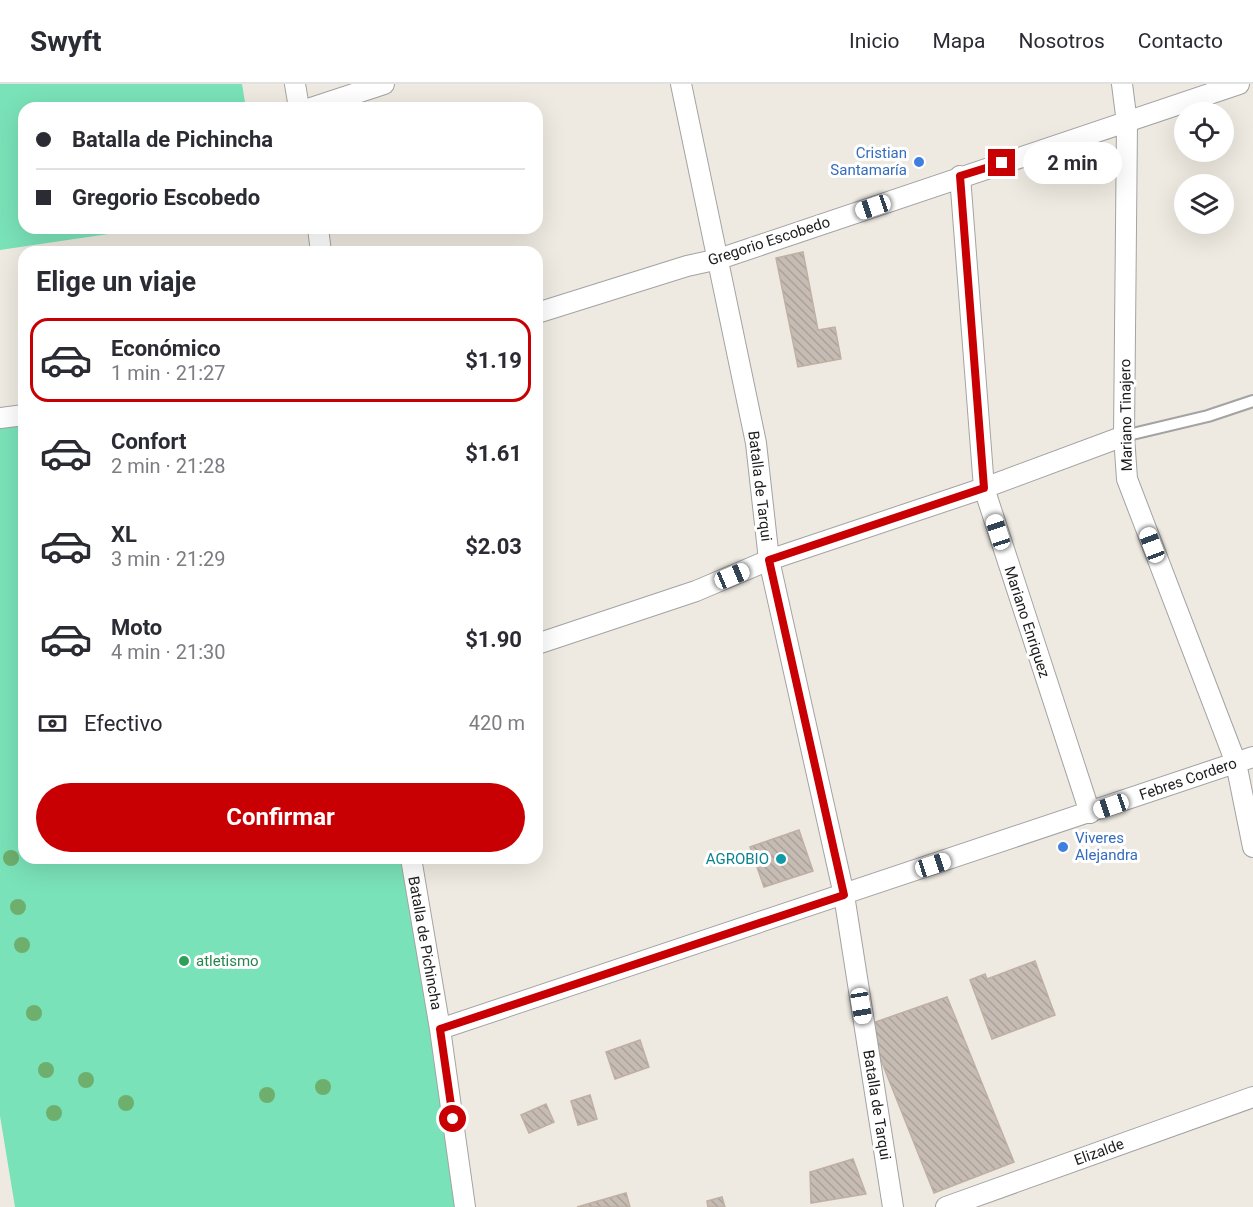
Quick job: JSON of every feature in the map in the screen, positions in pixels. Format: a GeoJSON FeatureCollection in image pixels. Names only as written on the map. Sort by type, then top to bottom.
{"type":"FeatureCollection","features":[{"type":"Feature","properties":{"kind":"street"},"geometry":{"type":"LineString","coordinates":[[295,84],[298,102]]}},
{"type":"Feature","properties":{"kind":"street"},"geometry":{"type":"LineString","coordinates":[[329,102],[384,84]]}},
{"type":"Feature","properties":{"kind":"street","name":"Batalla de Tarqui"},"geometry":{"type":"LineString","coordinates":[[681,84],[756,443],[769,560],[844,895],[892,1207]]}},
{"type":"Feature","properties":{"kind":"street","name":"Mariano Tinajero"},"geometry":{"type":"LineString","coordinates":[[1122,84],[1127,123],[1124,436],[1127,479],[1244,760],[1253,847]]}},
{"type":"Feature","properties":{"kind":"street","name":"Gregorio Escobedo"},"geometry":{"type":"LineString","coordinates":[[543,312],[719,258],[1239,84]]}},
{"type":"Feature","properties":{"kind":"street","name":"Mariano Enriquez"},"geometry":{"type":"LineString","coordinates":[[960,176],[984,488],[1090,813]]}},
{"type":"Feature","properties":{"kind":"street"},"geometry":{"type":"LineString","coordinates":[[0,418],[18,416]]}},
{"type":"Feature","properties":{"kind":"street"},"geometry":{"type":"LineString","coordinates":[[544,641],[696,591],[769,560],[984,488],[1124,436]]}},
{"type":"Feature","properties":{"kind":"street","name":"Febres Cordero"},"geometry":{"type":"LineString","coordinates":[[440,1029],[1244,760]]}},
{"type":"Feature","properties":{"kind":"street","name":"Batalla de Pichincha"},"geometry":{"type":"LineString","coordinates":[[412,864],[440,1029],[465,1207]]}},
{"type":"Feature","properties":{"kind":"street","name":"Elizalde"},"geometry":{"type":"LineString","coordinates":[[946,1207],[1253,1097]]}},
{"type":"Feature","properties":{"kind":"lane"},"geometry":{"type":"LineString","coordinates":[[1124,436],[1208,416],[1253,401]]}},
{"type":"Feature","properties":{"kind":"green space"},"geometry":{"type":"Polygon","coordinates":[[[0,84],[242,84],[245,102],[18,102],[18,234],[108,234],[0,250],[0,84]]]}},
{"type":"Feature","properties":{"kind":"green space"},"geometry":{"type":"Polygon","coordinates":[[[18,412],[18,864],[414,864],[466,1207],[15,1207],[0,1116],[0,414],[18,412]]]}},
{"type":"Feature","properties":{"kind":"building"},"geometry":{"type":"Polygon","coordinates":[[[803,252],[818,330],[835,327],[841,359],[798,367],[776,258],[803,252]]]}},
{"type":"Feature","properties":{"kind":"building","name":"AGROBIO"},"geometry":{"type":"Polygon","coordinates":[[[799,830],[813,871],[764,887],[750,847],[799,830]]]}},
{"type":"Feature","properties":{"kind":"building"},"geometry":{"type":"Polygon","coordinates":[[[1035,961],[1055,1015],[992,1039],[970,980],[985,974],[987,979],[1035,961]]]}},
{"type":"Feature","properties":{"kind":"building"},"geometry":{"type":"Polygon","coordinates":[[[947,997],[1014,1162],[934,1193],[867,1025],[947,997]]]}},
{"type":"Feature","properties":{"kind":"building"},"geometry":{"type":"Polygon","coordinates":[[[640,1040],[649,1067],[615,1079],[606,1052],[640,1040]]]}},
{"type":"Feature","properties":{"kind":"building"},"geometry":{"type":"Polygon","coordinates":[[[590,1095],[597,1119],[578,1125],[571,1101],[590,1095]]]}},
{"type":"Feature","properties":{"kind":"building"},"geometry":{"type":"Polygon","coordinates":[[[546,1104],[554,1122],[529,1133],[521,1115],[546,1104]]]}},
{"type":"Feature","properties":{"kind":"building"},"geometry":{"type":"Polygon","coordinates":[[[853,1159],[866,1194],[811,1203],[810,1172],[853,1159]]]}},
{"type":"Feature","properties":{"kind":"building"},"geometry":{"type":"Polygon","coordinates":[[[626,1193],[630,1207],[577,1207],[626,1193]]]}},
{"type":"Feature","properties":{"kind":"building"},"geometry":{"type":"Polygon","coordinates":[[[722,1197],[725,1207],[708,1207],[707,1201],[722,1197]]]}},
{"type":"Feature","properties":{"kind":"place","name":"Cristian Santamaría"},"geometry":{"type":"Point","coordinates":[919,162]}},
{"type":"Feature","properties":{"kind":"place","name":"Viveres Alejandra"},"geometry":{"type":"Point","coordinates":[1063,847]}},
{"type":"Feature","properties":{"kind":"place","name":"AGROBIO"},"geometry":{"type":"Point","coordinates":[781,859]}},
{"type":"Feature","properties":{"kind":"place","name":"atletismo"},"geometry":{"type":"Point","coordinates":[184,961]}},
{"type":"Feature","properties":{"kind":"route"},"geometry":{"type":"LineString","coordinates":[[453,1119],[440,1029],[844,895],[769,560],[984,488],[960,176],[1002,163]]}}]}
